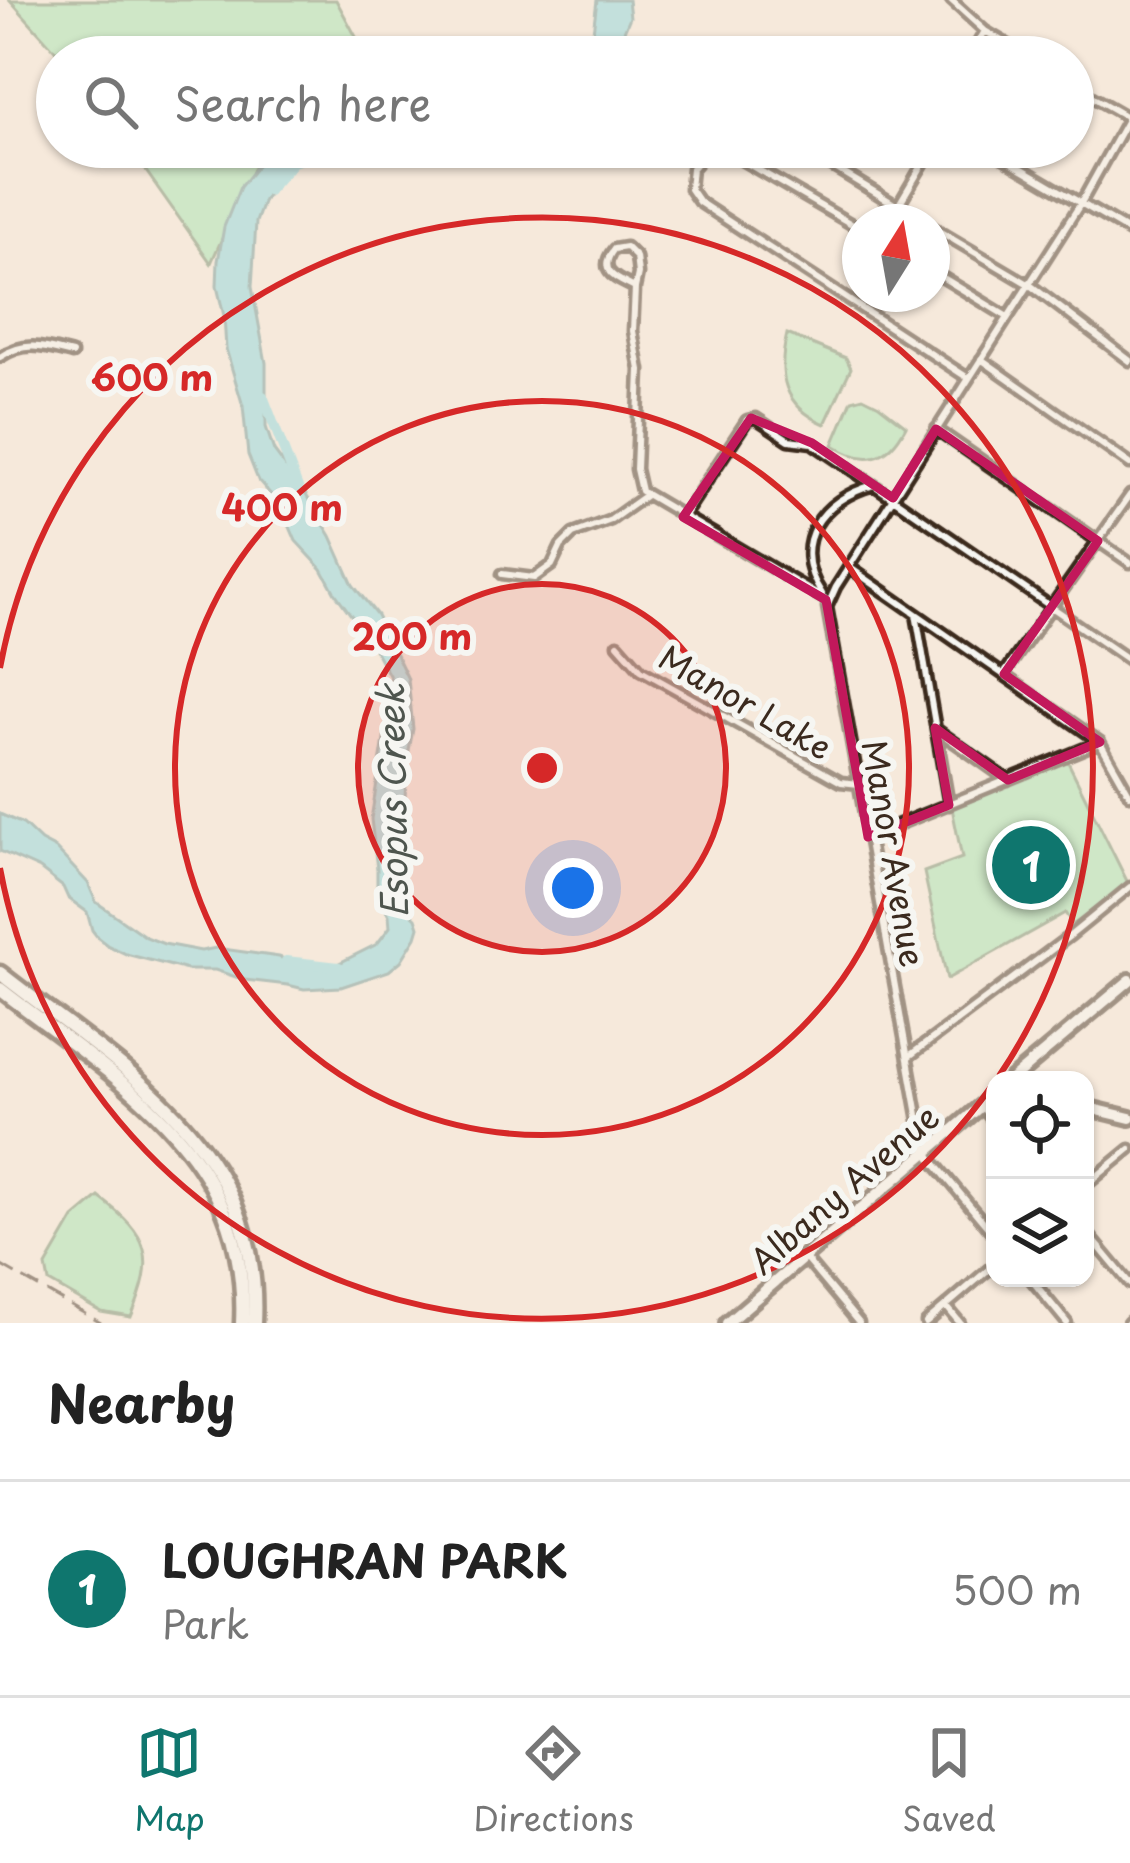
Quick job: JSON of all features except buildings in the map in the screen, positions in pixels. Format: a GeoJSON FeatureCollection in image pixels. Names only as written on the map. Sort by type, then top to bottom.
{"type":"FeatureCollection","features":[{"type":"Feature","properties":{"kind":"highway"},"geometry":{"type":"LineString","coordinates":[[0,974],[157,1097],[206,1151],[225,1182],[246,1236],[253,1270],[254,1323]]}},
{"type":"Feature","properties":{"kind":"highway"},"geometry":{"type":"LineString","coordinates":[[0,989],[149,1106],[196,1158],[219,1198],[234,1240],[242,1284],[242,1323]]}},
{"type":"Feature","properties":{"kind":"main road"},"geometry":{"type":"LineString","coordinates":[[1022,1071],[1130,980]]}},
{"type":"Feature","properties":{"kind":"main road","name":"Albany Avenue"},"geometry":{"type":"LineString","coordinates":[[727,1323],[986,1102]]}},
{"type":"Feature","properties":{"kind":"main road"},"geometry":{"type":"LineString","coordinates":[[1094,1109],[1130,1118]]}},
{"type":"Feature","properties":{"kind":"street"},"geometry":{"type":"LineString","coordinates":[[951,0],[993,36]]}},
{"type":"Feature","properties":{"kind":"street"},"geometry":{"type":"LineString","coordinates":[[982,36],[985,31]]}},
{"type":"Feature","properties":{"kind":"street"},"geometry":{"type":"LineString","coordinates":[[634,288],[610,273],[608,256],[614,249],[626,248],[636,256],[638,274],[633,331],[640,370],[638,484],[646,495],[828,601],[1030,286],[1129,119],[1094,98]]}},
{"type":"Feature","properties":{"kind":"street"},"geometry":{"type":"LineString","coordinates":[[693,168],[690,189],[700,202],[842,295]]}},
{"type":"Feature","properties":{"kind":"street"},"geometry":{"type":"LineString","coordinates":[[755,168],[842,218]]}},
{"type":"Feature","properties":{"kind":"street"},"geometry":{"type":"LineString","coordinates":[[835,168],[895,204]]}},
{"type":"Feature","properties":{"kind":"street"},"geometry":{"type":"LineString","coordinates":[[899,204],[921,168]]}},
{"type":"Feature","properties":{"kind":"street"},"geometry":{"type":"LineString","coordinates":[[1021,168],[1130,232]]}},
{"type":"Feature","properties":{"kind":"street"},"geometry":{"type":"LineString","coordinates":[[950,238],[1030,286],[1130,361]]}},
{"type":"Feature","properties":{"kind":"street"},"geometry":{"type":"LineString","coordinates":[[950,282],[1007,317]]}},
{"type":"Feature","properties":{"kind":"street"},"geometry":{"type":"LineString","coordinates":[[868,312],[968,378]]}},
{"type":"Feature","properties":{"kind":"street"},"geometry":{"type":"LineString","coordinates":[[0,357],[25,345],[72,354]]}},
{"type":"Feature","properties":{"kind":"street"},"geometry":{"type":"LineString","coordinates":[[980,358],[1130,464]]}},
{"type":"Feature","properties":{"kind":"street"},"geometry":{"type":"LineString","coordinates":[[683,517],[747,420],[756,418],[789,440],[812,443],[1130,661]]}},
{"type":"Feature","properties":{"kind":"street"},"geometry":{"type":"LineString","coordinates":[[936,429],[1130,563]]}},
{"type":"Feature","properties":{"kind":"street","name":"Manor Avenue"},"geometry":{"type":"LineString","coordinates":[[874,485],[834,502],[817,522],[809,564],[828,601],[926,1152]]}},
{"type":"Feature","properties":{"kind":"street"},"geometry":{"type":"LineString","coordinates":[[502,574],[526,579],[544,573],[573,534],[611,520],[646,495]]}},
{"type":"Feature","properties":{"kind":"street"},"geometry":{"type":"LineString","coordinates":[[1004,674],[1130,495]]}},
{"type":"Feature","properties":{"kind":"street"},"geometry":{"type":"LineString","coordinates":[[849,567],[1100,742],[1130,794]]}},
{"type":"Feature","properties":{"kind":"street"},"geometry":{"type":"LineString","coordinates":[[915,612],[949,805]]}},
{"type":"Feature","properties":{"kind":"street","name":"Manor Lake"},"geometry":{"type":"LineString","coordinates":[[618,644],[641,670],[841,782],[859,784]]}},
{"type":"Feature","properties":{"kind":"street"},"geometry":{"type":"LineString","coordinates":[[935,728],[1008,780]]}},
{"type":"Feature","properties":{"kind":"street"},"geometry":{"type":"LineString","coordinates":[[868,837],[1100,742]]}},
{"type":"Feature","properties":{"kind":"street"},"geometry":{"type":"LineString","coordinates":[[908,1057],[1130,887]]}},
{"type":"Feature","properties":{"kind":"street"},"geometry":{"type":"LineString","coordinates":[[981,1106],[986,1112]]}},
{"type":"Feature","properties":{"kind":"street"},"geometry":{"type":"LineString","coordinates":[[1094,1179],[1130,1149]]}},
{"type":"Feature","properties":{"kind":"street"},"geometry":{"type":"LineString","coordinates":[[926,1152],[986,1225]]}},
{"type":"Feature","properties":{"kind":"street"},"geometry":{"type":"LineString","coordinates":[[1094,1242],[1130,1284]]}},
{"type":"Feature","properties":{"kind":"street"},"geometry":{"type":"LineString","coordinates":[[804,1257],[859,1323]]}},
{"type":"Feature","properties":{"kind":"street"},"geometry":{"type":"LineString","coordinates":[[926,1323],[986,1272]]}},
{"type":"Feature","properties":{"kind":"street"},"geometry":{"type":"LineString","coordinates":[[1037,1287],[1067,1323]]}},
{"type":"Feature","properties":{"kind":"street"},"geometry":{"type":"LineString","coordinates":[[947,1306],[960,1323]]}},
{"type":"Feature","properties":{"kind":"highlighted area"},"geometry":{"type":"Polygon","coordinates":[[[751,418],[812,443],[893,498],[936,429],[1098,541],[1004,674],[1100,742],[1008,780],[935,728],[949,805],[868,837],[826,600],[683,517],[751,418]]]}},
{"type":"Feature","properties":{"kind":"green space"},"geometry":{"type":"Polygon","coordinates":[[[10,0],[336,0],[356,36],[42,36],[10,0]]]}},
{"type":"Feature","properties":{"kind":"green space"},"geometry":{"type":"Polygon","coordinates":[[[144,168],[254,168],[211,263],[144,168]]]}},
{"type":"Feature","properties":{"kind":"green space"},"geometry":{"type":"Polygon","coordinates":[[[787,334],[846,358],[851,368],[825,424],[800,408],[786,388],[787,334]]]}},
{"type":"Feature","properties":{"kind":"green space"},"geometry":{"type":"Polygon","coordinates":[[[863,397],[906,426],[892,447],[875,456],[856,456],[833,445],[852,400],[863,397]]]}},
{"type":"Feature","properties":{"kind":"green space"},"geometry":{"type":"Polygon","coordinates":[[[1067,760],[1128,883],[1073,925],[1065,913],[947,979],[924,872],[962,858],[952,808],[1067,760]]]}},
{"type":"Feature","properties":{"kind":"green space"},"geometry":{"type":"Polygon","coordinates":[[[99,1197],[129,1224],[144,1249],[144,1278],[131,1317],[101,1312],[49,1282],[46,1266],[74,1218],[99,1197]]]}},
{"type":"Feature","properties":{"kind":"water"},"geometry":{"type":"Polygon","coordinates":[[[597,0],[628,0],[630,17],[622,36],[591,36],[597,0]]]}},
{"type":"Feature","properties":{"kind":"water"},"geometry":{"type":"Polygon","coordinates":[[[255,168],[287,168],[264,200],[256,222],[252,287],[266,363],[266,427],[274,451],[331,536],[353,585],[377,615],[408,679],[413,729],[404,817],[392,855],[392,887],[396,900],[419,927],[401,961],[389,971],[341,987],[304,989],[245,980],[126,954],[98,938],[87,912],[68,898],[63,887],[40,869],[0,851],[0,814],[23,824],[56,849],[88,883],[96,902],[164,944],[279,957],[321,967],[377,944],[390,927],[377,895],[371,819],[391,679],[322,569],[296,541],[281,506],[258,480],[248,455],[243,406],[226,349],[217,286],[224,227],[240,187],[255,168]]]}},
{"type":"Feature","properties":{"kind":"waterway","name":"Esopus Creek"},"geometry":{"type":"LineString","coordinates":[[268,191],[288,168]]}},
{"type":"Feature","properties":{"kind":"waterway","name":"Esopus Creek"},"geometry":{"type":"LineString","coordinates":[[263,396],[299,490]]}},
{"type":"Feature","properties":{"kind":"waterway","name":"Esopus Creek"},"geometry":{"type":"LineString","coordinates":[[286,961],[339,967]]}},
{"type":"Feature","properties":{"kind":"railway"},"geometry":{"type":"LineString","coordinates":[[0,1265],[101,1323]]}},
{"type":"Feature","properties":{"kind":"place","name":"LOUGHRAN PARK"},"geometry":{"type":"Point","coordinates":[1031,865]}}]}
